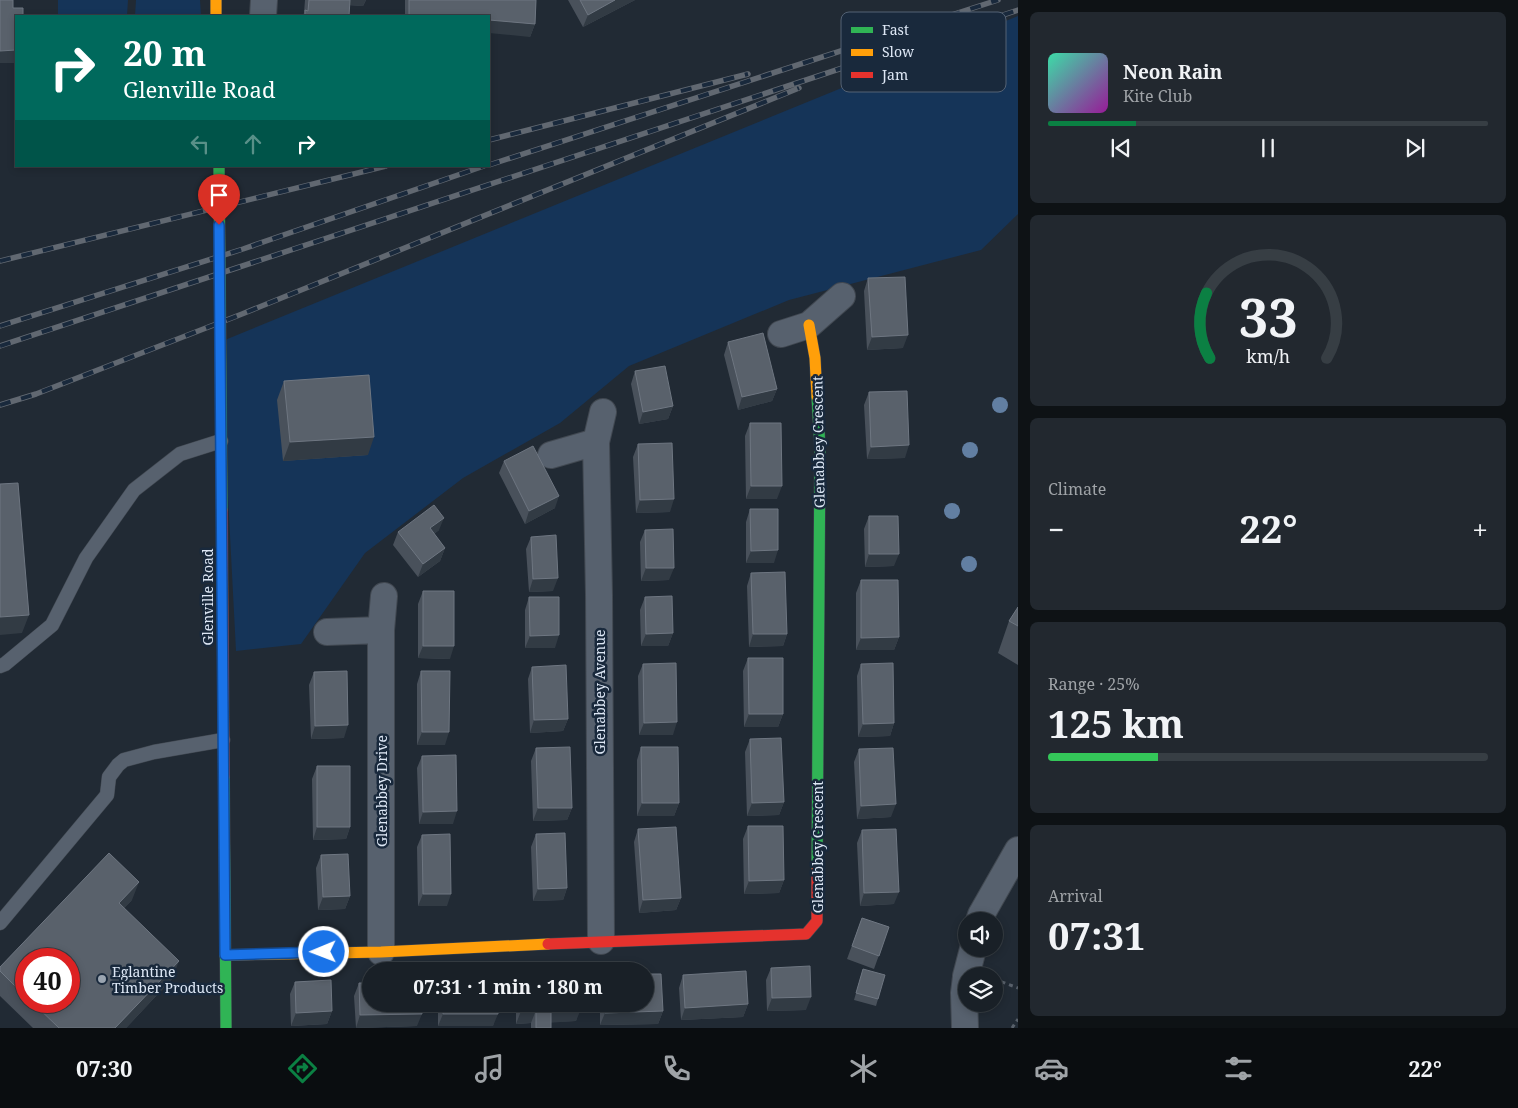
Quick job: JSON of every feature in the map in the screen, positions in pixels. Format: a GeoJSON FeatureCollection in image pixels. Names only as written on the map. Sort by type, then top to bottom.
{"type":"FeatureCollection","features":[{"type":"Feature","properties":{"kind":"street"},"geometry":{"type":"LineString","coordinates":[[216,0],[216,15]]}},
{"type":"Feature","properties":{"kind":"street"},"geometry":{"type":"LineString","coordinates":[[264,0],[264,15]]}},
{"type":"Feature","properties":{"kind":"street","name":"Glenville Road"},"geometry":{"type":"LineString","coordinates":[[219,167],[226,1028]]}},
{"type":"Feature","properties":{"kind":"street"},"geometry":{"type":"LineString","coordinates":[[782,334],[809,325],[842,296]]}},
{"type":"Feature","properties":{"kind":"street","name":"Glenabbey Crescent"},"geometry":{"type":"LineString","coordinates":[[225,955],[381,952],[602,941],[806,934],[817,921],[820,448],[816,358],[809,325]]}},
{"type":"Feature","properties":{"kind":"street","name":"Glenabbey Avenue"},"geometry":{"type":"LineString","coordinates":[[602,941],[596,442],[603,412]]}},
{"type":"Feature","properties":{"kind":"street"},"geometry":{"type":"LineString","coordinates":[[551,455],[596,442]]}},
{"type":"Feature","properties":{"kind":"street","name":"Glenabbey Drive"},"geometry":{"type":"LineString","coordinates":[[381,952],[381,630],[384,596]]}},
{"type":"Feature","properties":{"kind":"street"},"geometry":{"type":"LineString","coordinates":[[328,632],[381,630]]}},
{"type":"Feature","properties":{"kind":"street"},"geometry":{"type":"LineString","coordinates":[[983,912],[1018,850]]}},
{"type":"Feature","properties":{"kind":"street"},"geometry":{"type":"LineString","coordinates":[[965,1012],[965,1028]]}},
{"type":"Feature","properties":{"kind":"lane"},"geometry":{"type":"LineString","coordinates":[[0,666],[6,664],[52,625],[86,558],[134,490],[180,454],[221,441]]}},
{"type":"Feature","properties":{"kind":"lane"},"geometry":{"type":"LineString","coordinates":[[0,923],[107,795],[109,777],[124,760],[154,752],[223,740]]}},
{"type":"Feature","properties":{"kind":"path"},"geometry":{"type":"LineString","coordinates":[[1003,982],[1018,988]]}},
{"type":"Feature","properties":{"kind":"path"},"geometry":{"type":"LineString","coordinates":[[1012,1028],[1018,1019]]}},
{"type":"Feature","properties":{"kind":"shaded area"},"geometry":{"type":"Polygon","coordinates":[[[58,0],[128,0],[127,15],[58,15],[58,0]]]}},
{"type":"Feature","properties":{"kind":"shaded area"},"geometry":{"type":"Polygon","coordinates":[[[136,0],[200,0],[201,15],[135,15],[136,0]]]}},
{"type":"Feature","properties":{"kind":"shaded area"},"geometry":{"type":"Polygon","coordinates":[[[1018,16],[1018,214],[981,250],[789,300],[629,366],[560,423],[463,478],[365,553],[301,644],[236,651],[220,342],[841,88],[841,92],[1006,92],[1006,21],[1018,16]]]}},
{"type":"Feature","properties":{"kind":"building"},"geometry":{"type":"Polygon","coordinates":[[[0,0],[13,0],[13,8],[23,8],[23,15],[15,15],[15,50],[0,51],[0,0]]]}},
{"type":"Feature","properties":{"kind":"building"},"geometry":{"type":"Polygon","coordinates":[[[309,0],[350,0],[349,15],[305,15],[305,10],[308,11],[309,0]]]}},
{"type":"Feature","properties":{"kind":"building"},"geometry":{"type":"Polygon","coordinates":[[[409,0],[536,0],[535,24],[490,20],[490,15],[409,15],[409,0]]]}},
{"type":"Feature","properties":{"kind":"building"},"geometry":{"type":"Polygon","coordinates":[[[580,0],[615,0],[588,15],[580,0]]]}},
{"type":"Feature","properties":{"kind":"building"},"geometry":{"type":"Polygon","coordinates":[[[905,277],[908,335],[872,337],[868,278],[905,277]]]}},
{"type":"Feature","properties":{"kind":"building"},"geometry":{"type":"Polygon","coordinates":[[[763,333],[777,389],[742,397],[728,342],[763,333]]]}},
{"type":"Feature","properties":{"kind":"building"},"geometry":{"type":"Polygon","coordinates":[[[665,366],[673,406],[643,412],[635,371],[665,366]]]}},
{"type":"Feature","properties":{"kind":"building"},"geometry":{"type":"Polygon","coordinates":[[[369,375],[374,437],[290,442],[284,381],[369,375]]]}},
{"type":"Feature","properties":{"kind":"building"},"geometry":{"type":"Polygon","coordinates":[[[907,391],[909,445],[871,447],[869,392],[907,391]]]}},
{"type":"Feature","properties":{"kind":"building"},"geometry":{"type":"Polygon","coordinates":[[[750,423],[781,423],[782,486],[751,486],[750,423]]]}},
{"type":"Feature","properties":{"kind":"building"},"geometry":{"type":"Polygon","coordinates":[[[672,443],[674,499],[640,500],[638,444],[672,443]]]}},
{"type":"Feature","properties":{"kind":"building"},"geometry":{"type":"Polygon","coordinates":[[[533,446],[559,496],[529,511],[504,461],[533,446]]]}},
{"type":"Feature","properties":{"kind":"building"},"geometry":{"type":"Polygon","coordinates":[[[18,483],[29,615],[0,617],[0,484],[18,483]]]}},
{"type":"Feature","properties":{"kind":"building"},"geometry":{"type":"Polygon","coordinates":[[[434,505],[444,518],[430,528],[445,548],[423,564],[398,532],[434,505]]]}},
{"type":"Feature","properties":{"kind":"building"},"geometry":{"type":"Polygon","coordinates":[[[750,509],[778,509],[778,550],[751,551],[750,509]]]}},
{"type":"Feature","properties":{"kind":"building"},"geometry":{"type":"Polygon","coordinates":[[[869,516],[898,516],[899,554],[869,554],[869,516]]]}},
{"type":"Feature","properties":{"kind":"building"},"geometry":{"type":"Polygon","coordinates":[[[673,529],[674,568],[646,568],[645,530],[673,529]]]}},
{"type":"Feature","properties":{"kind":"building"},"geometry":{"type":"Polygon","coordinates":[[[556,535],[558,578],[533,579],[531,537],[556,535]]]}},
{"type":"Feature","properties":{"kind":"building"},"geometry":{"type":"Polygon","coordinates":[[[785,572],[787,634],[753,634],[751,573],[785,572]]]}},
{"type":"Feature","properties":{"kind":"building"},"geometry":{"type":"Polygon","coordinates":[[[861,580],[898,580],[899,637],[861,638],[861,580]]]}},
{"type":"Feature","properties":{"kind":"building"},"geometry":{"type":"Polygon","coordinates":[[[423,591],[454,591],[454,646],[423,646],[423,591]]]}},
{"type":"Feature","properties":{"kind":"building"},"geometry":{"type":"Polygon","coordinates":[[[672,596],[673,633],[646,634],[645,597],[672,596]]]}},
{"type":"Feature","properties":{"kind":"building"},"geometry":{"type":"Polygon","coordinates":[[[529,597],[559,597],[559,635],[530,636],[529,597]]]}},
{"type":"Feature","properties":{"kind":"building"},"geometry":{"type":"Polygon","coordinates":[[[1018,607],[1018,626],[1009,621],[1018,607]]]}},
{"type":"Feature","properties":{"kind":"building"},"geometry":{"type":"Polygon","coordinates":[[[748,658],[783,658],[783,714],[749,714],[748,658]]]}},
{"type":"Feature","properties":{"kind":"building"},"geometry":{"type":"Polygon","coordinates":[[[676,663],[677,722],[644,723],[643,664],[676,663]]]}},
{"type":"Feature","properties":{"kind":"building"},"geometry":{"type":"Polygon","coordinates":[[[893,663],[894,723],[863,724],[861,664],[893,663]]]}},
{"type":"Feature","properties":{"kind":"building"},"geometry":{"type":"Polygon","coordinates":[[[566,665],[568,719],[534,720],[532,667],[566,665]]]}},
{"type":"Feature","properties":{"kind":"building"},"geometry":{"type":"Polygon","coordinates":[[[347,671],[348,725],[315,726],[314,672],[347,671]]]}},
{"type":"Feature","properties":{"kind":"building"},"geometry":{"type":"Polygon","coordinates":[[[421,671],[450,671],[449,732],[422,732],[421,671]]]}},
{"type":"Feature","properties":{"kind":"building"},"geometry":{"type":"Polygon","coordinates":[[[781,738],[784,802],[752,803],[750,739],[781,738]]]}},
{"type":"Feature","properties":{"kind":"building"},"geometry":{"type":"Polygon","coordinates":[[[570,747],[572,808],[538,808],[536,748],[570,747]]]}},
{"type":"Feature","properties":{"kind":"building"},"geometry":{"type":"Polygon","coordinates":[[[641,747],[678,747],[679,803],[642,803],[641,747]]]}},
{"type":"Feature","properties":{"kind":"building"},"geometry":{"type":"Polygon","coordinates":[[[893,748],[896,804],[861,806],[859,749],[893,748]]]}},
{"type":"Feature","properties":{"kind":"building"},"geometry":{"type":"Polygon","coordinates":[[[456,755],[457,811],[423,812],[422,756],[456,755]]]}},
{"type":"Feature","properties":{"kind":"building"},"geometry":{"type":"Polygon","coordinates":[[[317,766],[350,766],[350,827],[317,827],[317,766]]]}},
{"type":"Feature","properties":{"kind":"building"},"geometry":{"type":"Polygon","coordinates":[[[748,826],[783,826],[784,880],[749,881],[748,826]]]}},
{"type":"Feature","properties":{"kind":"building"},"geometry":{"type":"Polygon","coordinates":[[[676,827],[681,898],[643,900],[638,829],[676,827]]]}},
{"type":"Feature","properties":{"kind":"building"},"geometry":{"type":"Polygon","coordinates":[[[896,829],[899,892],[864,893],[862,830],[896,829]]]}},
{"type":"Feature","properties":{"kind":"building"},"geometry":{"type":"Polygon","coordinates":[[[565,833],[567,888],[538,889],[536,834],[565,833]]]}},
{"type":"Feature","properties":{"kind":"building"},"geometry":{"type":"Polygon","coordinates":[[[450,834],[451,894],[423,894],[422,835],[450,834]]]}},
{"type":"Feature","properties":{"kind":"building"},"geometry":{"type":"Polygon","coordinates":[[[109,853],[139,882],[119,903],[179,961],[115,1028],[59,1028],[43,1013],[80,1013],[80,948],[18,948],[109,853]]]}},
{"type":"Feature","properties":{"kind":"building"},"geometry":{"type":"Polygon","coordinates":[[[348,854],[350,896],[323,897],[321,855],[348,854]]]}},
{"type":"Feature","properties":{"kind":"building"},"geometry":{"type":"Polygon","coordinates":[[[862,918],[889,927],[879,956],[852,946],[862,918]]]}},
{"type":"Feature","properties":{"kind":"building"},"geometry":{"type":"Polygon","coordinates":[[[15,951],[15,986],[0,971],[0,967],[15,951]]]}},
{"type":"Feature","properties":{"kind":"building"},"geometry":{"type":"Polygon","coordinates":[[[810,966],[811,997],[772,998],[771,968],[810,966]]]}},
{"type":"Feature","properties":{"kind":"building"},"geometry":{"type":"Polygon","coordinates":[[[863,969],[885,975],[878,999],[856,993],[863,969]]]}},
{"type":"Feature","properties":{"kind":"building"},"geometry":{"type":"Polygon","coordinates":[[[746,971],[748,1004],[685,1008],[683,975],[746,971]]]}},
{"type":"Feature","properties":{"kind":"building"},"geometry":{"type":"Polygon","coordinates":[[[654,974],[661,974],[663,1011],[654,1011],[654,974]]]}},
{"type":"Feature","properties":{"kind":"building"},"geometry":{"type":"Polygon","coordinates":[[[331,980],[332,1011],[296,1013],[295,982],[331,980]]]}},
{"type":"Feature","properties":{"kind":"building"},"geometry":{"type":"Polygon","coordinates":[[[359,983],[362,983],[362,1012],[422,1012],[422,1014],[360,1015],[359,983]]]}},
{"type":"Feature","properties":{"kind":"building"},"geometry":{"type":"Polygon","coordinates":[[[443,1012],[498,1012],[498,1014],[443,1014],[443,1012]]]}},
{"type":"Feature","properties":{"kind":"building"},"geometry":{"type":"Polygon","coordinates":[[[536,1012],[551,1012],[551,1028],[536,1028],[536,1012]]]}},
{"type":"Feature","properties":{"kind":"railway"},"geometry":{"type":"LineString","coordinates":[[961,12],[998,0]]}},
{"type":"Feature","properties":{"kind":"railway"},"geometry":{"type":"LineString","coordinates":[[1006,14],[1018,10]]}},
{"type":"Feature","properties":{"kind":"railway"},"geometry":{"type":"LineString","coordinates":[[490,165],[841,51]]}},
{"type":"Feature","properties":{"kind":"railway"},"geometry":{"type":"LineString","coordinates":[[0,346],[841,68]]}},
{"type":"Feature","properties":{"kind":"railway"},"geometry":{"type":"LineString","coordinates":[[490,140],[748,74]]}},
{"type":"Feature","properties":{"kind":"railway"},"geometry":{"type":"LineString","coordinates":[[0,405],[36,394],[242,314],[799,88]]}},
{"type":"Feature","properties":{"kind":"railway"},"geometry":{"type":"LineString","coordinates":[[0,261],[382,167]]}},
{"type":"Feature","properties":{"kind":"railway"},"geometry":{"type":"LineString","coordinates":[[0,326],[243,249],[481,167]]}},
{"type":"Feature","properties":{"kind":"traffic: fast"},"geometry":{"type":"LineString","coordinates":[[219,167],[222,510]]}},
{"type":"Feature","properties":{"kind":"traffic: fast"},"geometry":{"type":"LineString","coordinates":[[817,397],[820,448],[817,870]]}},
{"type":"Feature","properties":{"kind":"traffic: fast"},"geometry":{"type":"LineString","coordinates":[[224,777],[226,1028]]}},
{"type":"Feature","properties":{"kind":"traffic: slow"},"geometry":{"type":"LineString","coordinates":[[216,0],[216,15]]}},
{"type":"Feature","properties":{"kind":"traffic: slow"},"geometry":{"type":"LineString","coordinates":[[809,325],[815,358],[817,397]]}},
{"type":"Feature","properties":{"kind":"traffic: slow"},"geometry":{"type":"LineString","coordinates":[[225,955],[381,952],[548,944]]}},
{"type":"Feature","properties":{"kind":"traffic: jam"},"geometry":{"type":"LineString","coordinates":[[222,510],[224,777]]}},
{"type":"Feature","properties":{"kind":"traffic: jam"},"geometry":{"type":"LineString","coordinates":[[548,944],[806,934],[817,921],[817,870]]}},
{"type":"Feature","properties":{"kind":"place","name":"Eglantine Timber Products"},"geometry":{"type":"Point","coordinates":[102,979]}},
{"type":"Feature","properties":{"kind":"route"},"geometry":{"type":"LineString","coordinates":[[219,225],[225,955],[324,952]]}}]}
